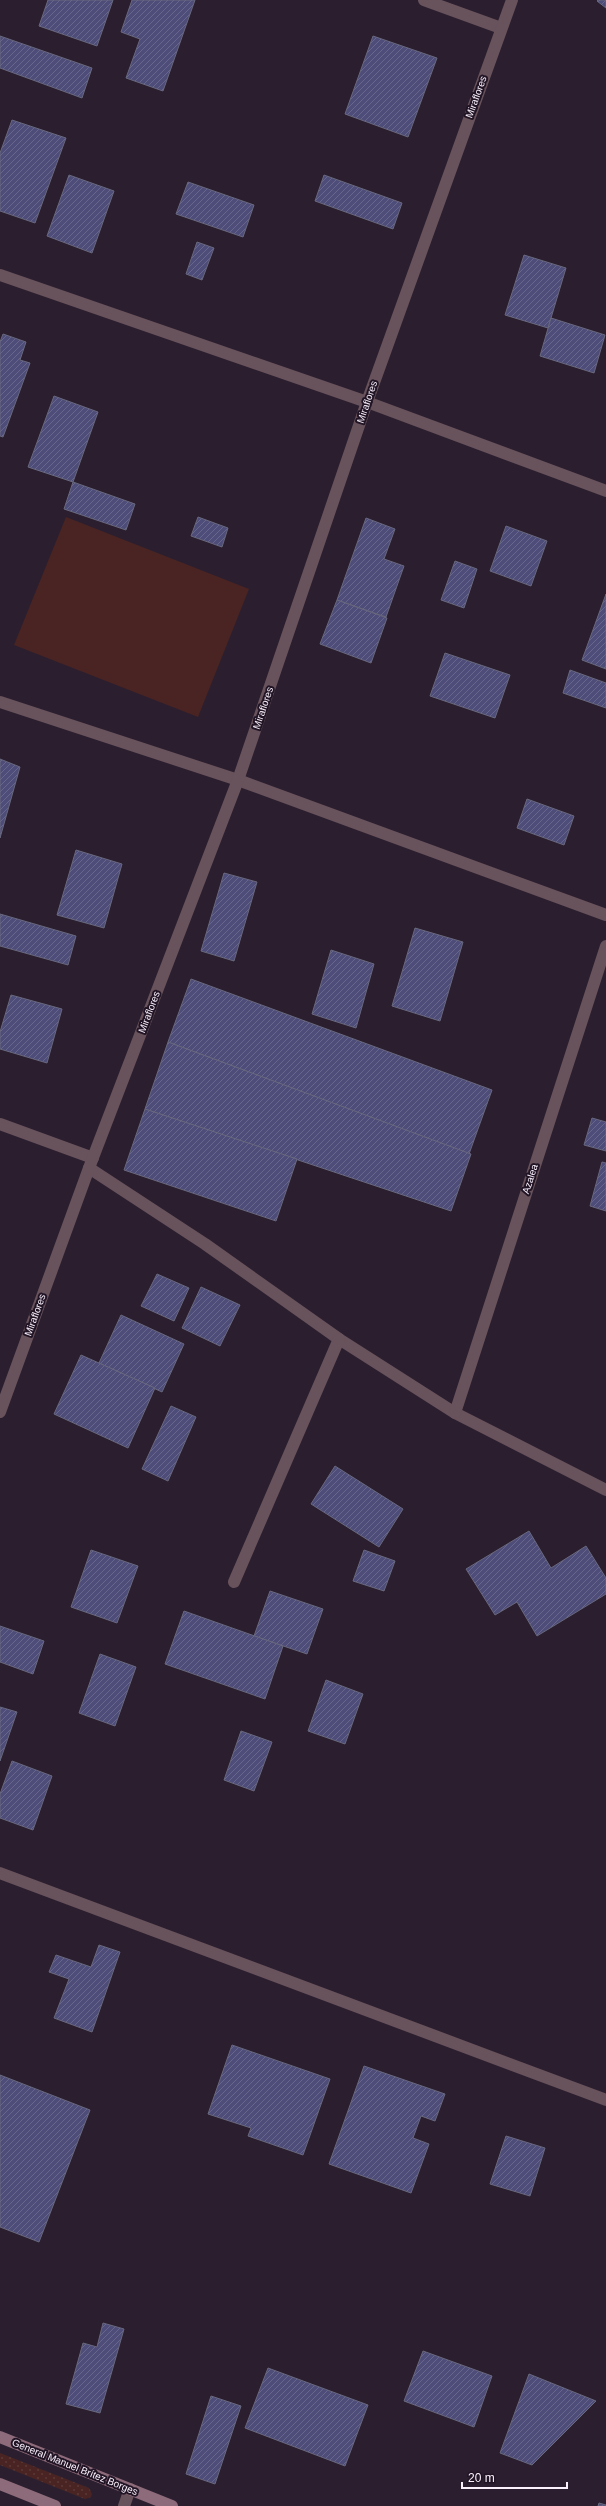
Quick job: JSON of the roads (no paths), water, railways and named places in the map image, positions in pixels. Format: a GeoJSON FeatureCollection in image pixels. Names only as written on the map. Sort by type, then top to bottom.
{"type":"FeatureCollection","features":[{"type":"Feature","properties":{"kind":"main road","name":"General Manuel Brítez Borges"},"geometry":{"type":"LineString","coordinates":[[0,2437],[172,2506]]}},
{"type":"Feature","properties":{"kind":"main road"},"geometry":{"type":"LineString","coordinates":[[0,2484],[55,2506]]}},
{"type":"Feature","properties":{"kind":"street"},"geometry":{"type":"LineString","coordinates":[[424,0],[501,28]]}},
{"type":"Feature","properties":{"kind":"street","name":"Miraflores"},"geometry":{"type":"LineString","coordinates":[[0,1412],[91,1163],[238,780],[367,402],[512,0]]}},
{"type":"Feature","properties":{"kind":"street"},"geometry":{"type":"LineString","coordinates":[[0,275],[367,402],[606,491]]}},
{"type":"Feature","properties":{"kind":"street"},"geometry":{"type":"LineString","coordinates":[[0,702],[238,780],[606,915]]}},
{"type":"Feature","properties":{"kind":"street","name":"Azalea"},"geometry":{"type":"LineString","coordinates":[[454,1413],[606,946]]}},
{"type":"Feature","properties":{"kind":"street"},"geometry":{"type":"LineString","coordinates":[[0,1124],[91,1163],[339,1339],[454,1413],[606,1490]]}},
{"type":"Feature","properties":{"kind":"street"},"geometry":{"type":"LineString","coordinates":[[234,1582],[339,1339]]}},
{"type":"Feature","properties":{"kind":"street"},"geometry":{"type":"LineString","coordinates":[[0,1873],[606,2100]]}},
{"type":"Feature","properties":{"kind":"street"},"geometry":{"type":"LineString","coordinates":[[124,2506],[130,2489]]}}]}
